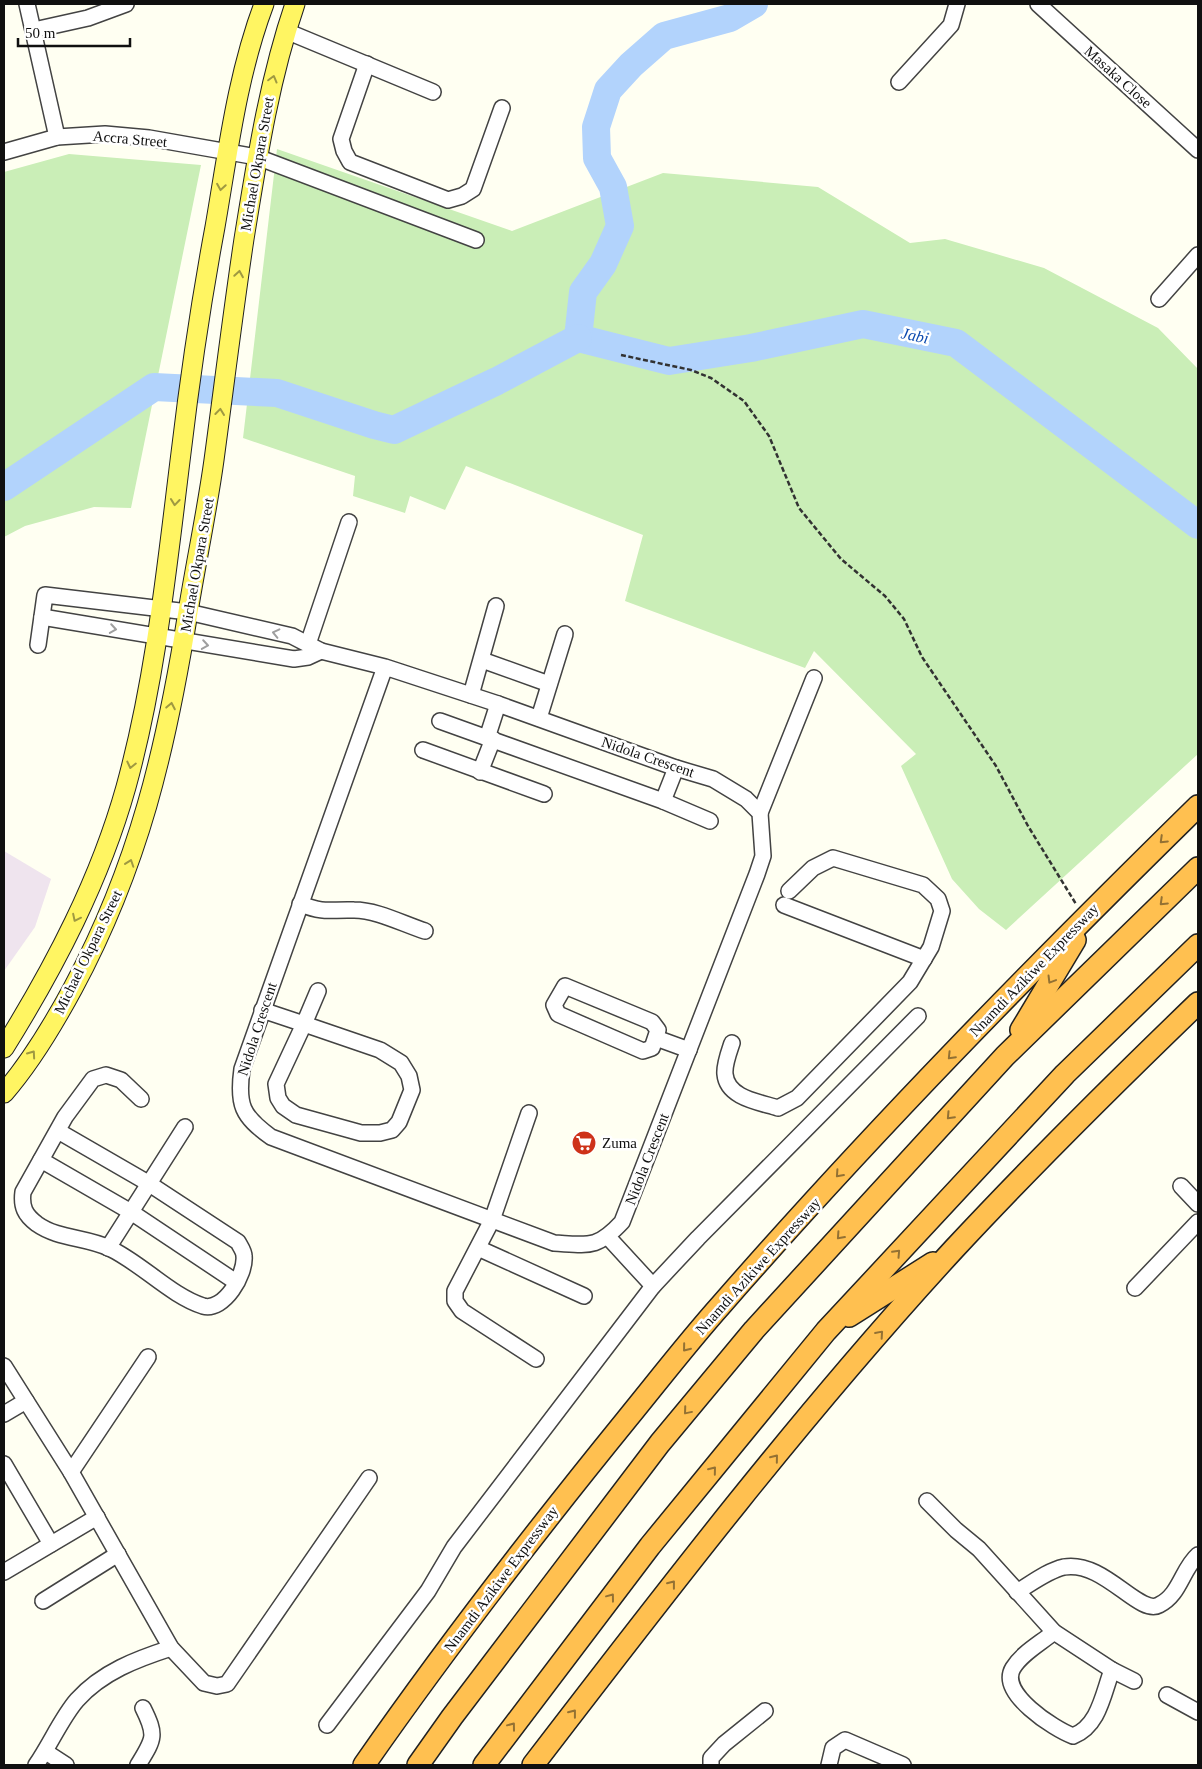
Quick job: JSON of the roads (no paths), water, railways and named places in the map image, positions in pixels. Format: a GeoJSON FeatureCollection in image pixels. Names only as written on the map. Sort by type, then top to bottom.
{"type":"FeatureCollection","features":[{"type":"Feature","properties":{"kind":"highway","name":"Nnamdi Azikiwe Expressway"},"geometry":{"type":"LineString","coordinates":[[364,1765],[417,1689],[561,1500],[720,1307],[877,1133],[1089,913],[1198,806]]}},
{"type":"Feature","properties":{"kind":"highway"},"geometry":{"type":"LineString","coordinates":[[418,1765],[452,1717],[660,1443],[748,1337],[1005,1056],[1198,868]]}},
{"type":"Feature","properties":{"kind":"highway"},"geometry":{"type":"LineString","coordinates":[[1005,1056],[1089,913]]}},
{"type":"Feature","properties":{"kind":"highway"},"geometry":{"type":"LineString","coordinates":[[484,1765],[650,1546],[826,1331],[1064,1074],[1198,945]]}},
{"type":"Feature","properties":{"kind":"highway"},"geometry":{"type":"LineString","coordinates":[[533,1765],[681,1572],[819,1405],[954,1250],[1098,1099],[1198,1003]]}},
{"type":"Feature","properties":{"kind":"highway"},"geometry":{"type":"LineString","coordinates":[[826,1331],[954,1250]]}},
{"type":"Feature","properties":{"kind":"main road","name":"Michael Okpara Street"},"geometry":{"type":"LineString","coordinates":[[6,1037],[50,969],[79,913],[114,824],[139,730],[167,575],[198,316],[239,86],[264,4]]}},
{"type":"Feature","properties":{"kind":"main road","name":"Michael Okpara Street"},"geometry":{"type":"LineString","coordinates":[[4,1093],[62,1008],[107,921],[125,877],[159,768],[184,641],[214,461],[231,322],[257,157],[270,92],[295,4]]}},
{"type":"Feature","properties":{"kind":"street"},"geometry":{"type":"LineString","coordinates":[[27,4],[57,137]]}},
{"type":"Feature","properties":{"kind":"street"},"geometry":{"type":"LineString","coordinates":[[34,30],[88,18],[126,4]]}},
{"type":"Feature","properties":{"kind":"street"},"geometry":{"type":"LineString","coordinates":[[898,82],[951,25],[957,4]]}},
{"type":"Feature","properties":{"kind":"street","name":"Masaka Close"},"geometry":{"type":"LineString","coordinates":[[1038,4],[1198,150]]}},
{"type":"Feature","properties":{"kind":"street"},"geometry":{"type":"LineString","coordinates":[[286,32],[433,92]]}},
{"type":"Feature","properties":{"kind":"street"},"geometry":{"type":"LineString","coordinates":[[367,64],[341,139],[344,151],[350,162],[448,200],[462,196],[472,189],[502,108]]}},
{"type":"Feature","properties":{"kind":"street","name":"Accra Street"},"geometry":{"type":"LineString","coordinates":[[4,152],[57,137],[114,135],[149,138],[257,157],[476,240]]}},
{"type":"Feature","properties":{"kind":"street"},"geometry":{"type":"LineString","coordinates":[[1160,299],[1198,255]]}},
{"type":"Feature","properties":{"kind":"street"},"geometry":{"type":"LineString","coordinates":[[38,645],[42,617],[294,659],[308,657],[314,648],[349,522]]}},
{"type":"Feature","properties":{"kind":"street","name":"Nidola Crescent"},"geometry":{"type":"LineString","coordinates":[[42,617],[45,596],[188,612],[292,636],[314,648],[385,667],[471,695],[676,768],[713,779],[746,799],[760,814],[763,856],[622,1222],[608,1237],[590,1246],[554,1243],[271,1137],[252,1123],[243,1109],[240,1084],[242,1068],[385,667]]}},
{"type":"Feature","properties":{"kind":"street"},"geometry":{"type":"LineString","coordinates":[[471,695],[496,606]]}},
{"type":"Feature","properties":{"kind":"street"},"geometry":{"type":"LineString","coordinates":[[539,718],[565,634]]}},
{"type":"Feature","properties":{"kind":"street"},"geometry":{"type":"LineString","coordinates":[[482,660],[549,684]]}},
{"type":"Feature","properties":{"kind":"street"},"geometry":{"type":"LineString","coordinates":[[760,814],[814,678]]}},
{"type":"Feature","properties":{"kind":"street"},"geometry":{"type":"LineString","coordinates":[[480,772],[498,704]]}},
{"type":"Feature","properties":{"kind":"street"},"geometry":{"type":"LineString","coordinates":[[440,722],[490,738],[662,801],[710,821]]}},
{"type":"Feature","properties":{"kind":"street"},"geometry":{"type":"LineString","coordinates":[[423,750],[544,794]]}},
{"type":"Feature","properties":{"kind":"street"},"geometry":{"type":"LineString","coordinates":[[662,801],[676,768]]}},
{"type":"Feature","properties":{"kind":"street"},"geometry":{"type":"LineString","coordinates":[[732,1043],[724,1073],[728,1086],[743,1097],[778,1108],[797,1098],[910,982],[924,960],[931,947],[942,911],[938,899],[923,885],[833,858],[814,868],[787,898],[924,960]]}},
{"type":"Feature","properties":{"kind":"street"},"geometry":{"type":"LineString","coordinates":[[300,904],[319,912],[354,910],[369,912],[425,931]]}},
{"type":"Feature","properties":{"kind":"street"},"geometry":{"type":"LineString","coordinates":[[568,986],[652,1022],[658,1030],[656,1038],[652,1048],[643,1050],[558,1014],[554,1005],[561,989],[568,986]]}},
{"type":"Feature","properties":{"kind":"street"},"geometry":{"type":"LineString","coordinates":[[262,1010],[304,1024],[380,1050],[400,1063],[409,1076],[412,1090],[399,1122],[392,1130],[380,1133],[361,1133],[296,1115],[283,1106],[278,1098],[276,1084],[304,1024],[318,991]]}},
{"type":"Feature","properties":{"kind":"street"},"geometry":{"type":"LineString","coordinates":[[327,1725],[428,1591],[454,1547],[653,1286],[698,1238],[918,1016]]}},
{"type":"Feature","properties":{"kind":"street"},"geometry":{"type":"LineString","coordinates":[[656,1038],[689,1050]]}},
{"type":"Feature","properties":{"kind":"street"},"geometry":{"type":"LineString","coordinates":[[58,1131],[148,1183],[238,1242],[244,1255],[244,1268],[225,1299],[212,1306],[204,1306],[108,1248],[65,1236],[38,1225],[26,1214],[21,1205],[23,1192],[41,1160],[58,1131],[92,1079],[106,1074],[121,1080],[140,1099]]}},
{"type":"Feature","properties":{"kind":"street"},"geometry":{"type":"LineString","coordinates":[[529,1113],[492,1220],[455,1291],[454,1301],[462,1311],[536,1359]]}},
{"type":"Feature","properties":{"kind":"street"},"geometry":{"type":"LineString","coordinates":[[108,1248],[184,1127]]}},
{"type":"Feature","properties":{"kind":"street"},"geometry":{"type":"LineString","coordinates":[[41,1160],[131,1212],[236,1282]]}},
{"type":"Feature","properties":{"kind":"street"},"geometry":{"type":"LineString","coordinates":[[1181,1186],[1198,1204]]}},
{"type":"Feature","properties":{"kind":"street"},"geometry":{"type":"LineString","coordinates":[[1135,1288],[1198,1222]]}},
{"type":"Feature","properties":{"kind":"street"},"geometry":{"type":"LineString","coordinates":[[608,1237],[653,1286]]}},
{"type":"Feature","properties":{"kind":"street"},"geometry":{"type":"LineString","coordinates":[[478,1248],[584,1296]]}},
{"type":"Feature","properties":{"kind":"street"},"geometry":{"type":"LineString","coordinates":[[71,1472],[148,1357]]}},
{"type":"Feature","properties":{"kind":"street"},"geometry":{"type":"LineString","coordinates":[[4,1366],[71,1472],[171,1648],[204,1683],[217,1686],[227,1684],[368,1478]]}},
{"type":"Feature","properties":{"kind":"street"},"geometry":{"type":"LineString","coordinates":[[4,1414],[26,1401]]}},
{"type":"Feature","properties":{"kind":"street"},"geometry":{"type":"LineString","coordinates":[[4,1464],[51,1544]]}},
{"type":"Feature","properties":{"kind":"street"},"geometry":{"type":"LineString","coordinates":[[927,1501],[956,1530],[979,1549],[1054,1632],[1112,1670],[1134,1681]]}},
{"type":"Feature","properties":{"kind":"street"},"geometry":{"type":"LineString","coordinates":[[4,1572],[97,1517]]}},
{"type":"Feature","properties":{"kind":"street"},"geometry":{"type":"LineString","coordinates":[[43,1601],[118,1554]]}},
{"type":"Feature","properties":{"kind":"street"},"geometry":{"type":"LineString","coordinates":[[1017,1592],[1048,1573],[1065,1567],[1090,1568],[1119,1585],[1140,1604],[1149,1608],[1159,1605],[1174,1592],[1191,1561],[1198,1555]]}},
{"type":"Feature","properties":{"kind":"street"},"geometry":{"type":"LineString","coordinates":[[1054,1632],[1023,1656],[1012,1669],[1010,1684],[1020,1700],[1059,1731],[1073,1736],[1084,1732],[1094,1720],[1112,1670]]}},
{"type":"Feature","properties":{"kind":"street"},"geometry":{"type":"LineString","coordinates":[[36,1765],[46,1752],[76,1700],[101,1678],[140,1658],[171,1648]]}},
{"type":"Feature","properties":{"kind":"street"},"geometry":{"type":"LineString","coordinates":[[1167,1694],[1198,1712]]}},
{"type":"Feature","properties":{"kind":"street"},"geometry":{"type":"LineString","coordinates":[[138,1765],[152,1742],[153,1729],[143,1708]]}},
{"type":"Feature","properties":{"kind":"street"},"geometry":{"type":"LineString","coordinates":[[712,1765],[711,1758],[724,1744],[765,1711]]}},
{"type":"Feature","properties":{"kind":"street"},"geometry":{"type":"LineString","coordinates":[[829,1765],[833,1748],[844,1740],[903,1765]]}},
{"type":"Feature","properties":{"kind":"street"},"geometry":{"type":"LineString","coordinates":[[46,1752],[66,1765]]}},
{"type":"Feature","properties":{"kind":"waterway"},"geometry":{"type":"LineString","coordinates":[[578,338],[583,292],[603,264],[620,226],[613,187],[597,158],[596,127],[608,90],[631,65],[664,36],[730,18],[754,4]]}},
{"type":"Feature","properties":{"kind":"waterway","name":"Jabi"},"geometry":{"type":"LineString","coordinates":[[578,338],[669,361],[751,348],[863,324],[956,343],[1198,525]]}},
{"type":"Feature","properties":{"kind":"waterway"},"geometry":{"type":"LineString","coordinates":[[4,487],[154,387],[277,393],[394,430],[497,381],[578,338]]}},
{"type":"Feature","properties":{"kind":"place","name":"Zuma"},"geometry":{"type":"Point","coordinates":[584,1143]}}]}
